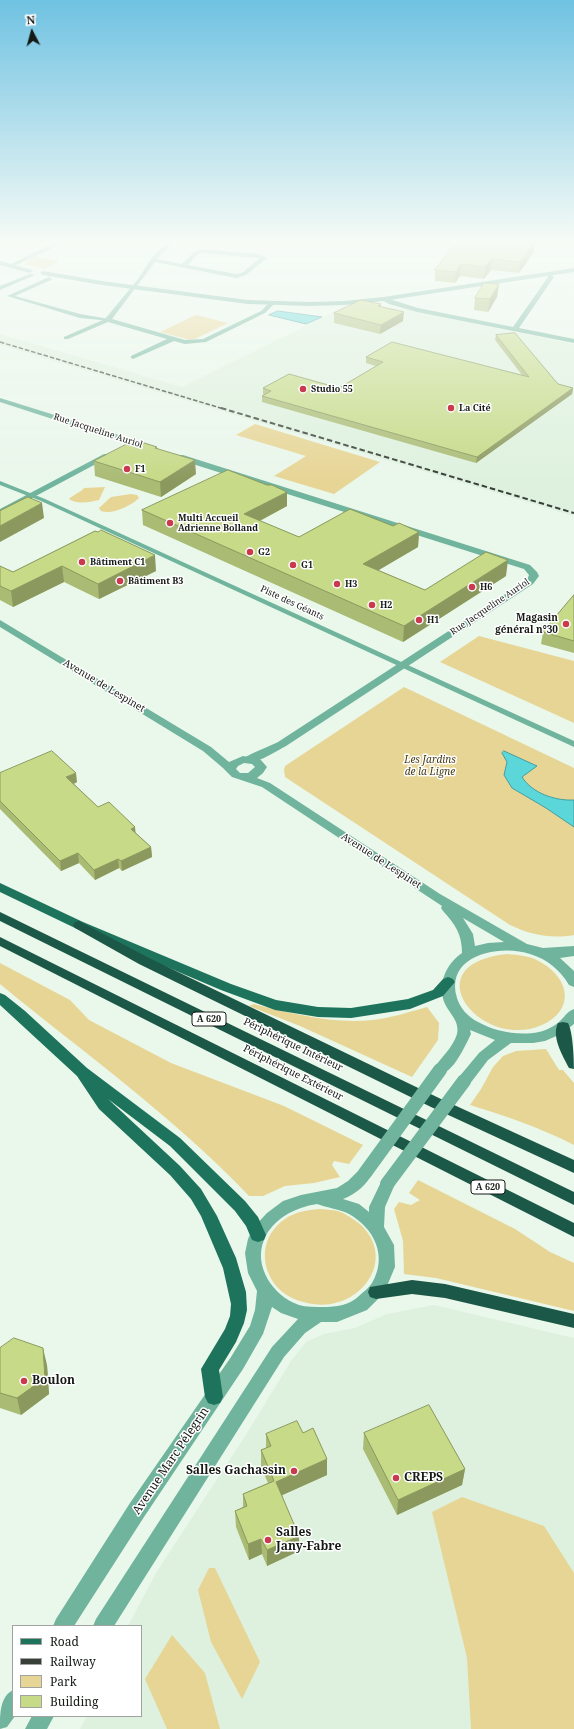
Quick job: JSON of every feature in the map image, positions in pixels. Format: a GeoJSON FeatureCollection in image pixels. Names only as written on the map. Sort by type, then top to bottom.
{"type":"FeatureCollection","features":[{"type":"Feature","properties":{"kind":"highway","name":"Périphérique Intérieur"},"geometry":{"type":"LineString","coordinates":[[0,916],[574,1199]]}},
{"type":"Feature","properties":{"kind":"highway"},"geometry":{"type":"LineString","coordinates":[[79,925],[151,964],[429,1100],[574,1167]]}},
{"type":"Feature","properties":{"kind":"highway","name":"Périphérique Extérieur"},"geometry":{"type":"LineString","coordinates":[[0,941],[574,1230]]}},
{"type":"Feature","properties":{"kind":"highway"},"geometry":{"type":"LineString","coordinates":[[563,1027],[565,1048],[574,1064]]}},
{"type":"Feature","properties":{"kind":"highway"},"geometry":{"type":"LineString","coordinates":[[376,1292],[412,1287],[445,1291],[574,1320]]}},
{"type":"Feature","properties":{"kind":"main road"},"geometry":{"type":"LineString","coordinates":[[0,887],[79,925],[275,1005],[318,1012],[351,1013],[410,1004],[438,993],[448,982]]}},
{"type":"Feature","properties":{"kind":"main road"},"geometry":{"type":"LineString","coordinates":[[0,998],[82,1072],[175,1142],[240,1206],[252,1222],[258,1235]]}},
{"type":"Feature","properties":{"kind":"main road"},"geometry":{"type":"LineString","coordinates":[[82,1072],[103,1104],[162,1158],[195,1193],[212,1218],[226,1252],[237,1290],[239,1314],[231,1337],[210,1369],[214,1397]]}},
{"type":"Feature","properties":{"kind":"street"},"geometry":{"type":"LineString","coordinates":[[66,338],[106,321]]}},
{"type":"Feature","properties":{"kind":"street"},"geometry":{"type":"LineString","coordinates":[[110,321],[190,343],[204,341],[245,321]]}},
{"type":"Feature","properties":{"kind":"street"},"geometry":{"type":"LineString","coordinates":[[472,321],[574,341]]}},
{"type":"Feature","properties":{"kind":"street"},"geometry":{"type":"LineString","coordinates":[[515,329],[521,321]]}},
{"type":"Feature","properties":{"kind":"street"},"geometry":{"type":"LineString","coordinates":[[133,357],[172,339]]}},
{"type":"Feature","properties":{"kind":"street","name":"Rue Jacqueline Auriol"},"geometry":{"type":"LineString","coordinates":[[0,400],[155,449]]}},
{"type":"Feature","properties":{"kind":"street"},"geometry":{"type":"LineString","coordinates":[[0,512],[134,442]]}},
{"type":"Feature","properties":{"kind":"street","name":"Rue Jacqueline Auriol"},"geometry":{"type":"LineString","coordinates":[[169,454],[533,571],[534,576],[530,582],[404,665],[274,749],[258,756],[245,759]]}},
{"type":"Feature","properties":{"kind":"street","name":"Piste des Géants"},"geometry":{"type":"LineString","coordinates":[[0,482],[32,495],[574,744]]}},
{"type":"Feature","properties":{"kind":"street","name":"Avenue de Lespinet"},"geometry":{"type":"LineString","coordinates":[[0,623],[207,749],[235,774],[266,785],[436,898],[523,947]]}},
{"type":"Feature","properties":{"kind":"street","name":"Avenue de Lespinet"},"geometry":{"type":"LineString","coordinates":[[207,749],[256,761],[260,769]]}},
{"type":"Feature","properties":{"kind":"street","name":"Rue Jacqueline Auriol"},"geometry":{"type":"LineString","coordinates":[[260,769],[274,749]]}},
{"type":"Feature","properties":{"kind":"street"},"geometry":{"type":"LineString","coordinates":[[231,769],[233,764],[245,759]]}},
{"type":"Feature","properties":{"kind":"street"},"geometry":{"type":"LineString","coordinates":[[243,776],[252,776],[260,769],[266,785]]}},
{"type":"Feature","properties":{"kind":"street","name":"Avenue de Lespinet"},"geometry":{"type":"LineString","coordinates":[[436,898],[464,928],[468,940],[468,955]]}},
{"type":"Feature","properties":{"kind":"street"},"geometry":{"type":"LineString","coordinates":[[574,982],[572,977],[560,963],[542,953],[523,947],[503,945],[484,948],[468,955],[458,963],[448,982],[451,1000],[462,1016],[471,1024],[482,1030],[509,1038],[524,1039],[552,1033],[563,1027],[574,1014]]}},
{"type":"Feature","properties":{"kind":"street"},"geometry":{"type":"LineString","coordinates":[[542,953],[574,951]]}},
{"type":"Feature","properties":{"kind":"street"},"geometry":{"type":"LineString","coordinates":[[320,1199],[337,1201],[352,1206],[366,1215],[377,1226],[384,1238],[388,1252],[388,1259],[384,1280],[376,1292],[364,1303],[349,1311],[333,1315],[315,1316],[287,1308],[275,1300],[265,1290],[257,1276],[253,1261],[254,1246],[258,1235],[270,1218],[284,1208],[301,1201],[320,1199],[347,1191],[365,1173],[454,1053],[464,1034],[462,1016]]}},
{"type":"Feature","properties":{"kind":"street"},"geometry":{"type":"LineString","coordinates":[[377,1226],[377,1207],[387,1184],[483,1056],[496,1045],[509,1038]]}},
{"type":"Feature","properties":{"kind":"street","name":"Avenue Marc Pélegrin"},"geometry":{"type":"LineString","coordinates":[[64,1625],[137,1510],[237,1363],[257,1329],[263,1310],[265,1290]]}},
{"type":"Feature","properties":{"kind":"street"},"geometry":{"type":"LineString","coordinates":[[104,1625],[278,1352],[299,1328],[315,1316]]}},
{"type":"Feature","properties":{"kind":"street"},"geometry":{"type":"LineString","coordinates":[[0,1720],[12,1702]]}},
{"type":"Feature","properties":{"kind":"street"},"geometry":{"type":"LineString","coordinates":[[35,1729],[43,1717]]}},
{"type":"Feature","properties":{"kind":"shaded area"},"geometry":{"type":"Polygon","coordinates":[[[316,321],[460,321],[574,344],[574,516],[0,345],[0,334],[182,387],[316,321]]]}},
{"type":"Feature","properties":{"kind":"shaded area","name":"CREPS"},"geometry":{"type":"Polygon","coordinates":[[[434,1305],[574,1338],[574,1729],[80,1729],[86,1717],[142,1717],[142,1625],[129,1625],[156,1573],[247,1433],[291,1361],[306,1342],[324,1334],[355,1328],[387,1314],[434,1305]]]}},
{"type":"Feature","properties":{"kind":"green space"},"geometry":{"type":"Polygon","coordinates":[[[184,321],[219,321],[228,323],[190,340],[160,332],[184,321]]]}},
{"type":"Feature","properties":{"kind":"green space"},"geometry":{"type":"Polygon","coordinates":[[[255,424],[380,462],[334,494],[274,476],[306,456],[236,435],[255,424]]]}},
{"type":"Feature","properties":{"kind":"green space"},"geometry":{"type":"Polygon","coordinates":[[[105,487],[99,500],[76,502],[69,499],[84,488],[105,487]]]}},
{"type":"Feature","properties":{"kind":"green space"},"geometry":{"type":"Polygon","coordinates":[[[131,494],[137,495],[139,498],[121,509],[105,512],[101,511],[99,508],[111,497],[131,494]]]}},
{"type":"Feature","properties":{"kind":"green space"},"geometry":{"type":"Polygon","coordinates":[[[479,636],[574,661],[574,723],[440,662],[479,636]]]}},
{"type":"Feature","properties":{"kind":"green space","name":"Les Jardins de la Ligne"},"geometry":{"type":"Polygon","coordinates":[[[404,687],[574,768],[574,935],[557,937],[533,934],[510,925],[285,777],[285,766],[404,687]]]}},
{"type":"Feature","properties":{"kind":"green space"},"geometry":{"type":"Polygon","coordinates":[[[507,954],[525,956],[538,961],[552,970],[559,978],[563,986],[565,995],[564,1004],[560,1012],[542,1025],[519,1030],[497,1027],[479,1017],[466,1003],[460,988],[463,973],[478,961],[507,954]]]}},
{"type":"Feature","properties":{"kind":"green space"},"geometry":{"type":"Polygon","coordinates":[[[0,963],[70,1000],[89,1020],[171,1063],[284,1106],[363,1145],[349,1164],[334,1161],[332,1165],[340,1177],[314,1183],[285,1186],[263,1196],[249,1196],[190,1139],[159,1112],[0,984],[0,963]]]}},
{"type":"Feature","properties":{"kind":"green space"},"geometry":{"type":"Polygon","coordinates":[[[254,1004],[313,1017],[343,1021],[386,1018],[427,1007],[439,1023],[438,1040],[412,1077],[300,1026],[249,1006],[254,1004]]]}},
{"type":"Feature","properties":{"kind":"green space"},"geometry":{"type":"Polygon","coordinates":[[[546,1049],[559,1070],[563,1070],[574,1083],[574,1145],[523,1123],[470,1105],[493,1067],[503,1056],[516,1051],[546,1049]]]}},
{"type":"Feature","properties":{"kind":"green space"},"geometry":{"type":"Polygon","coordinates":[[[418,1180],[515,1229],[550,1252],[574,1263],[574,1311],[436,1278],[404,1274],[403,1241],[394,1209],[399,1202],[411,1205],[420,1200],[409,1193],[418,1180]]]}},
{"type":"Feature","properties":{"kind":"green space"},"geometry":{"type":"Polygon","coordinates":[[[319,1209],[338,1211],[347,1215],[361,1225],[371,1239],[376,1254],[374,1268],[368,1281],[358,1292],[345,1300],[330,1304],[313,1304],[299,1301],[286,1294],[278,1288],[272,1280],[265,1261],[267,1243],[277,1226],[285,1219],[297,1213],[319,1209]]]}},
{"type":"Feature","properties":{"kind":"green space"},"geometry":{"type":"Polygon","coordinates":[[[462,1497],[544,1526],[574,1573],[574,1729],[471,1729],[467,1658],[432,1512],[462,1497]]]}},
{"type":"Feature","properties":{"kind":"green space"},"geometry":{"type":"Polygon","coordinates":[[[209,1568],[215,1568],[260,1662],[242,1699],[211,1642],[198,1590],[209,1568]]]}},
{"type":"Feature","properties":{"kind":"green space"},"geometry":{"type":"Polygon","coordinates":[[[172,1635],[205,1673],[220,1729],[167,1729],[145,1679],[172,1635]]]}},
{"type":"Feature","properties":{"kind":"water"},"geometry":{"type":"Polygon","coordinates":[[[292,321],[314,321],[306,324],[292,321]]]}},
{"type":"Feature","properties":{"kind":"water"},"geometry":{"type":"Polygon","coordinates":[[[504,751],[537,766],[522,777],[526,783],[538,792],[559,799],[574,800],[574,827],[512,788],[504,775],[507,762],[502,753],[504,751]]]}},
{"type":"Feature","properties":{"kind":"building"},"geometry":{"type":"Polygon","coordinates":[[[364,321],[389,321],[381,325],[364,321]]]}},
{"type":"Feature","properties":{"kind":"building","name":"La Cité"},"geometry":{"type":"Polygon","coordinates":[[[515,333],[558,384],[573,388],[477,457],[262,396],[271,391],[263,388],[289,374],[339,388],[383,362],[366,357],[392,342],[529,377],[496,335],[515,333]]]}},
{"type":"Feature","properties":{"kind":"building"},"geometry":{"type":"Polygon","coordinates":[[[135,440],[157,447],[155,448],[195,460],[160,482],[94,461],[135,440]]]}},
{"type":"Feature","properties":{"kind":"building"},"geometry":{"type":"Polygon","coordinates":[[[228,470],[267,485],[272,485],[287,492],[244,514],[299,537],[350,509],[393,526],[399,523],[419,532],[363,564],[425,590],[486,552],[508,560],[404,626],[142,510],[228,470]]]}},
{"type":"Feature","properties":{"kind":"building"},"geometry":{"type":"Polygon","coordinates":[[[28,497],[42,503],[0,526],[0,511],[28,497]]]}},
{"type":"Feature","properties":{"kind":"building"},"geometry":{"type":"Polygon","coordinates":[[[101,530],[155,555],[98,584],[62,566],[11,591],[0,586],[0,566],[13,572],[95,531],[98,532],[101,530]]]}},
{"type":"Feature","properties":{"kind":"building"},"geometry":{"type":"Polygon","coordinates":[[[574,595],[574,641],[543,632],[574,595]]]}},
{"type":"Feature","properties":{"kind":"building"},"geometry":{"type":"Polygon","coordinates":[[[52,751],[76,773],[66,777],[98,807],[109,802],[135,827],[131,829],[151,847],[121,861],[118,859],[94,870],[78,853],[60,861],[0,801],[0,773],[52,751]]]}},
{"type":"Feature","properties":{"kind":"building","name":"Boulon"},"geometry":{"type":"Polygon","coordinates":[[[14,1338],[43,1348],[45,1378],[17,1398],[0,1393],[0,1348],[14,1338]]]}},
{"type":"Feature","properties":{"kind":"building"},"geometry":{"type":"Polygon","coordinates":[[[429,1405],[465,1469],[398,1500],[364,1433],[429,1405]]]}},
{"type":"Feature","properties":{"kind":"building"},"geometry":{"type":"Polygon","coordinates":[[[297,1421],[303,1433],[313,1428],[327,1459],[276,1482],[299,1536],[267,1550],[261,1539],[248,1544],[235,1511],[247,1506],[243,1494],[274,1481],[261,1450],[271,1446],[266,1434],[297,1421]]]}},
{"type":"Feature","properties":{"kind":"railway"},"geometry":{"type":"LineString","coordinates":[[0,342],[224,409]]}},
{"type":"Feature","properties":{"kind":"railway"},"geometry":{"type":"LineString","coordinates":[[221,408],[574,513]]}},
{"type":"Feature","properties":{"kind":"place","name":"Studio 55"},"geometry":{"type":"Point","coordinates":[303,389]}},
{"type":"Feature","properties":{"kind":"place","name":"La Cité"},"geometry":{"type":"Point","coordinates":[451,408]}},
{"type":"Feature","properties":{"kind":"place","name":"F1"},"geometry":{"type":"Point","coordinates":[127,469]}},
{"type":"Feature","properties":{"kind":"place","name":"Multi Accueil Adrienne Bolland"},"geometry":{"type":"Point","coordinates":[170,523]}},
{"type":"Feature","properties":{"kind":"place","name":"G2"},"geometry":{"type":"Point","coordinates":[250,552]}},
{"type":"Feature","properties":{"kind":"place","name":"Bâtiment C1"},"geometry":{"type":"Point","coordinates":[82,562]}},
{"type":"Feature","properties":{"kind":"place","name":"G1"},"geometry":{"type":"Point","coordinates":[293,565]}},
{"type":"Feature","properties":{"kind":"place","name":"Bâtiment B3"},"geometry":{"type":"Point","coordinates":[120,581]}},
{"type":"Feature","properties":{"kind":"place","name":"H3"},"geometry":{"type":"Point","coordinates":[337,584]}},
{"type":"Feature","properties":{"kind":"place","name":"H6"},"geometry":{"type":"Point","coordinates":[472,587]}},
{"type":"Feature","properties":{"kind":"place","name":"H2"},"geometry":{"type":"Point","coordinates":[372,605]}},
{"type":"Feature","properties":{"kind":"place","name":"H1"},"geometry":{"type":"Point","coordinates":[419,620]}},
{"type":"Feature","properties":{"kind":"place","name":"Magasin général n°30"},"geometry":{"type":"Point","coordinates":[566,624]}},
{"type":"Feature","properties":{"kind":"place","name":"Boulon"},"geometry":{"type":"Point","coordinates":[24,1381]}},
{"type":"Feature","properties":{"kind":"place","name":"Salles Gachassin"},"geometry":{"type":"Point","coordinates":[294,1471]}},
{"type":"Feature","properties":{"kind":"place","name":"CREPS"},"geometry":{"type":"Point","coordinates":[396,1478]}},
{"type":"Feature","properties":{"kind":"place","name":"Salles Jany-Fabre"},"geometry":{"type":"Point","coordinates":[268,1540]}}]}
